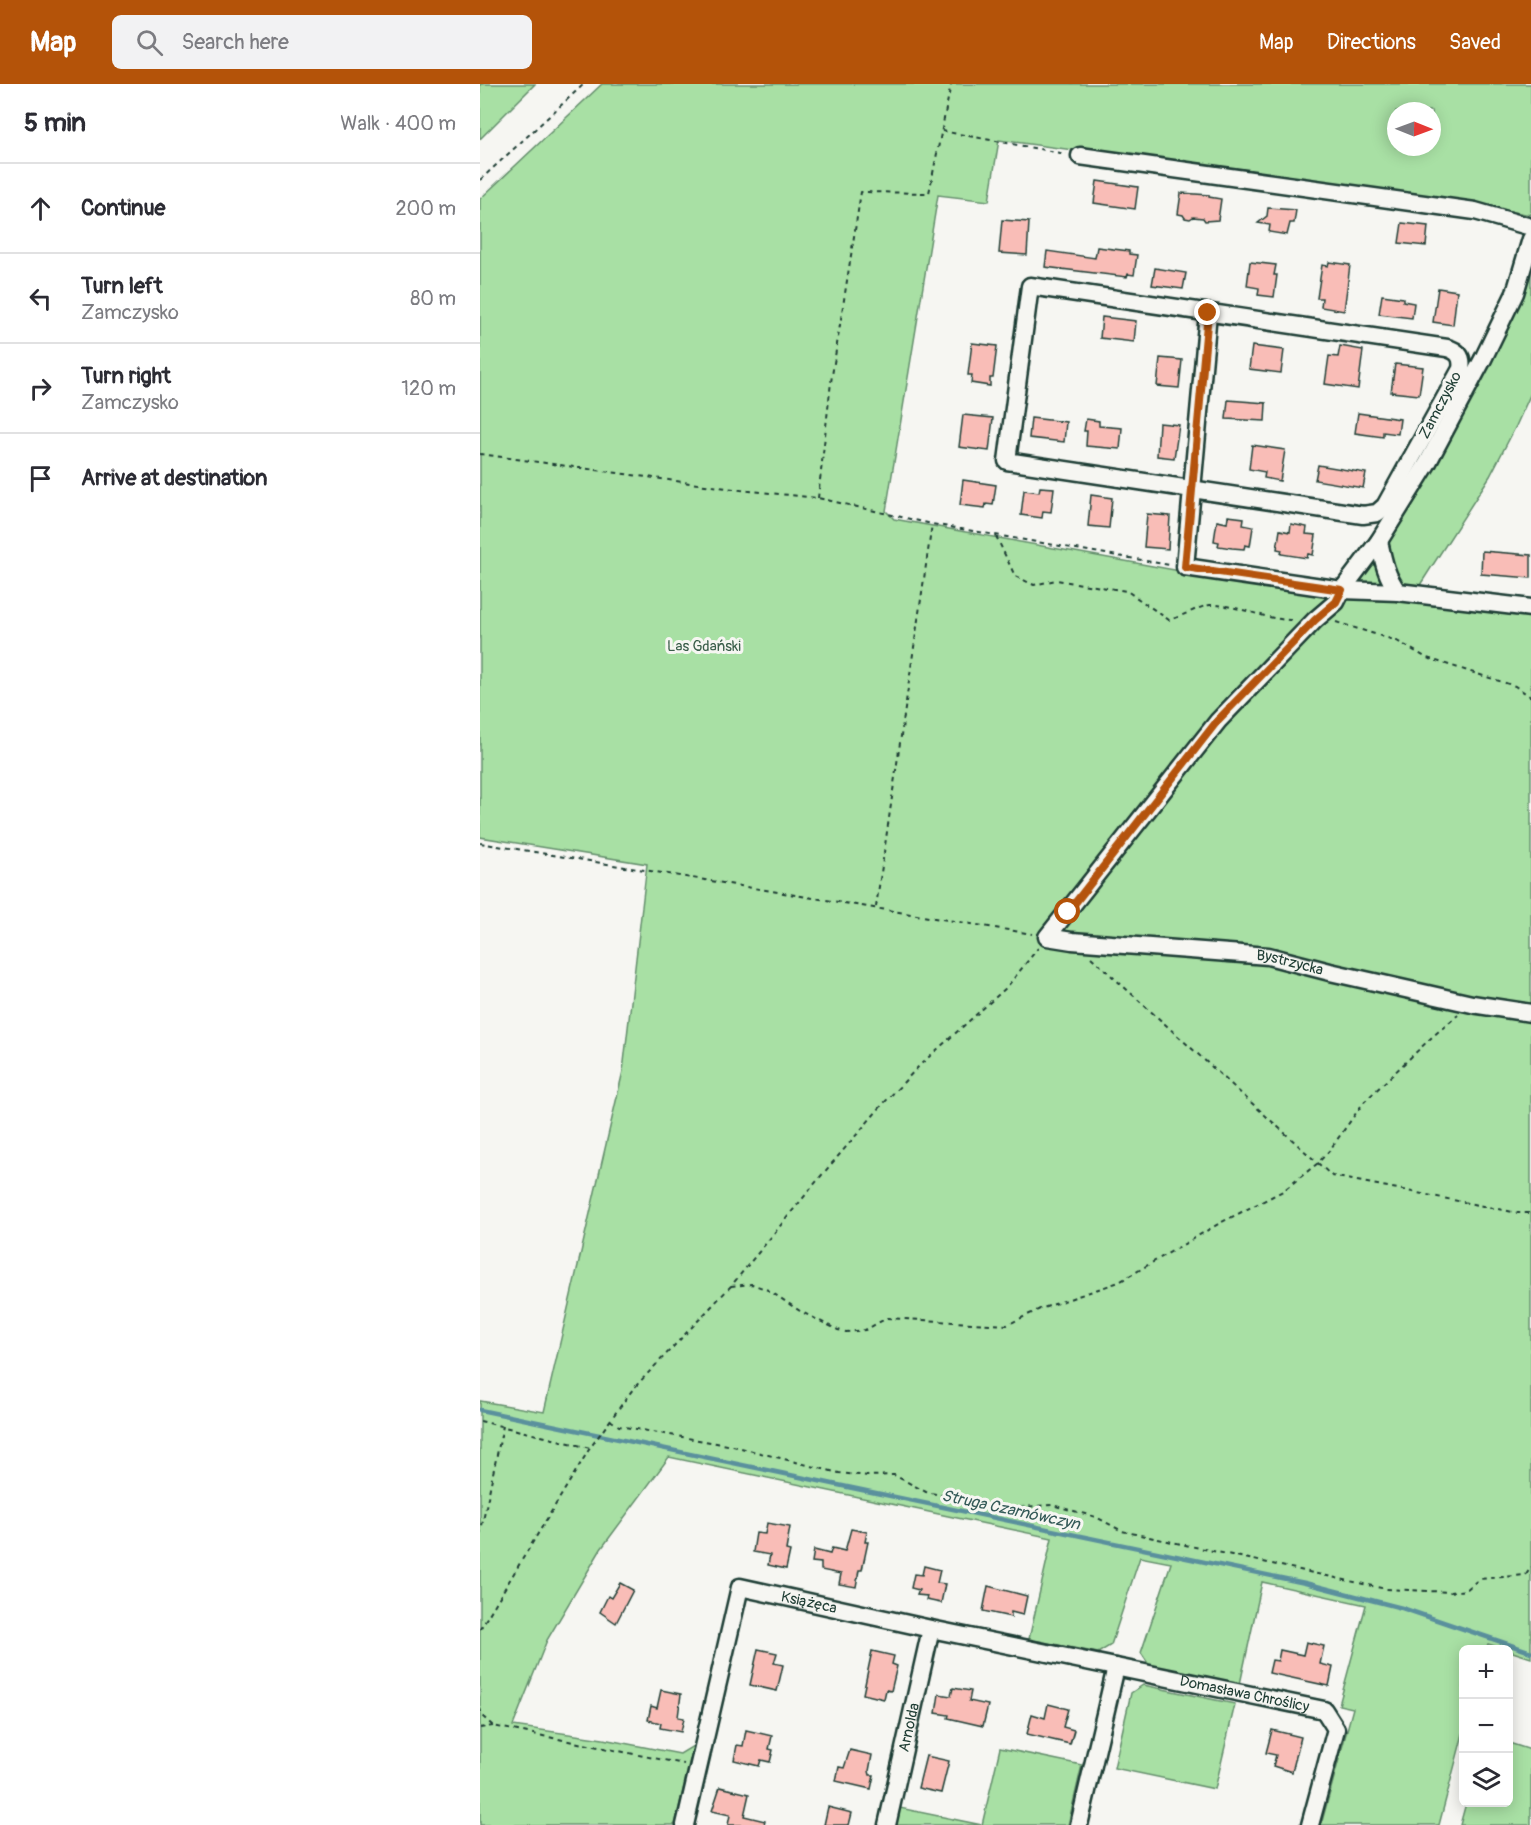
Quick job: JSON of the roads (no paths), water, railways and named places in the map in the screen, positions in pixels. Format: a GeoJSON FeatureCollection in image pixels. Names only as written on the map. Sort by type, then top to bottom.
{"type":"FeatureCollection","features":[{"type":"Feature","properties":{"kind":"street"},"geometry":{"type":"LineString","coordinates":[[1080,156],[1475,211],[1531,227]]}},
{"type":"Feature","properties":{"kind":"street"},"geometry":{"type":"LineString","coordinates":[[1342,590],[1379,541],[1427,464],[1515,294],[1531,239]]}},
{"type":"Feature","properties":{"kind":"street","name":"Zamczysko"},"geometry":{"type":"LineString","coordinates":[[1030,286],[1447,348],[1459,354],[1462,364],[1460,372],[1384,506],[1377,513],[1363,515],[1192,489],[1007,461],[1030,286]]}},
{"type":"Feature","properties":{"kind":"street"},"geometry":{"type":"LineString","coordinates":[[1208,313],[1185,567],[1342,590],[1398,592],[1531,608]]}},
{"type":"Feature","properties":{"kind":"street"},"geometry":{"type":"LineString","coordinates":[[1379,541],[1389,580],[1398,592]]}},
{"type":"Feature","properties":{"kind":"street","name":"Bystrzycka"},"geometry":{"type":"LineString","coordinates":[[1342,590],[1336,602],[1315,620],[1218,720],[1047,937],[1072,941],[1268,956],[1472,1004],[1531,1013]]}},
{"type":"Feature","properties":{"kind":"street","name":"Książęca"},"geometry":{"type":"LineString","coordinates":[[685,1825],[740,1587],[1116,1667]]}},
{"type":"Feature","properties":{"kind":"street","name":"Arnolda"},"geometry":{"type":"LineString","coordinates":[[887,1825],[931,1629]]}},
{"type":"Feature","properties":{"kind":"street"},"geometry":{"type":"LineString","coordinates":[[1079,1825],[1116,1667]]}},
{"type":"Feature","properties":{"kind":"street","name":"Domasława Chroślicy"},"geometry":{"type":"LineString","coordinates":[[1116,1667],[1324,1710],[1336,1729],[1310,1825]]}},
{"type":"Feature","properties":{"kind":"waterway","name":"Struga Czarnówczyn"},"geometry":{"type":"LineString","coordinates":[[480,1410],[1305,1583],[1402,1608],[1531,1652]]}},
{"type":"Feature","properties":{"kind":"park label","name":"Las Gdański"},"geometry":{"type":"Point","coordinates":[704,646]}}]}
